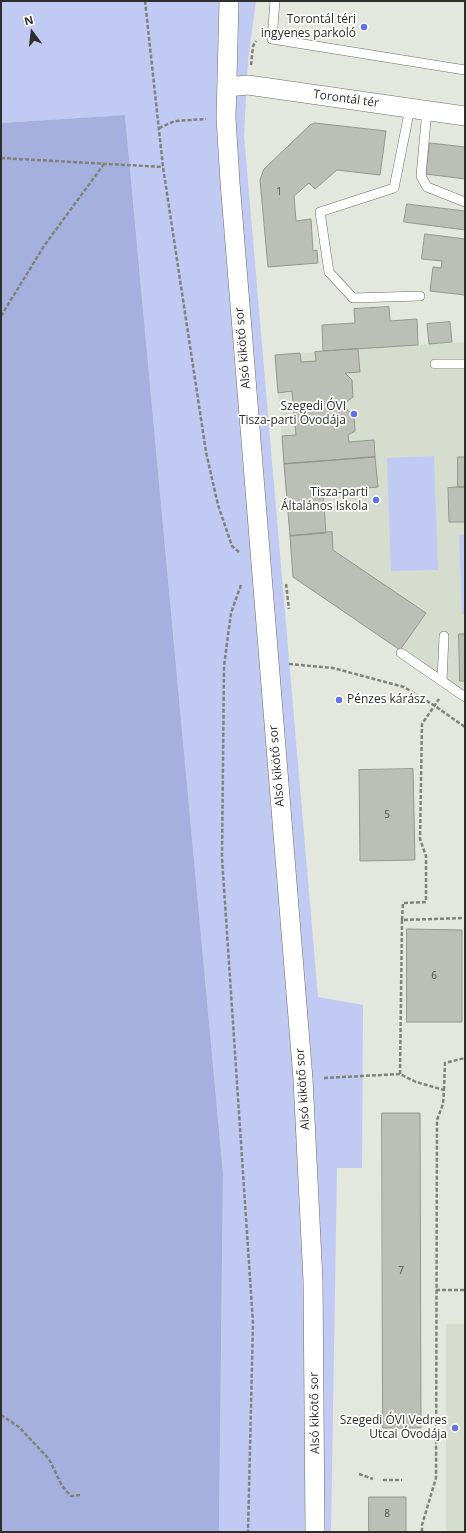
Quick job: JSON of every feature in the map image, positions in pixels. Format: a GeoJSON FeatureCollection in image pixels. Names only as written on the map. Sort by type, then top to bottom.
{"type":"FeatureCollection","features":[{"type":"Feature","properties":{"kind":"street","name":"Alsó kikötő sor"},"geometry":{"type":"LineString","coordinates":[[229,1],[226,118],[230,182],[303,1078],[313,1281],[315,1532]]}},
{"type":"Feature","properties":{"kind":"street","name":"Torontál tér"},"geometry":{"type":"LineString","coordinates":[[227,87],[248,85],[465,116]]}},
{"type":"Feature","properties":{"kind":"lane"},"geometry":{"type":"LineString","coordinates":[[276,1],[272,38],[465,70]]}},
{"type":"Feature","properties":{"kind":"lane"},"geometry":{"type":"LineString","coordinates":[[418,109],[421,176],[428,187],[465,202]]}},
{"type":"Feature","properties":{"kind":"lane"},"geometry":{"type":"LineString","coordinates":[[418,109],[394,188],[320,212],[329,272],[353,298],[420,296]]}},
{"type":"Feature","properties":{"kind":"lane"},"geometry":{"type":"LineString","coordinates":[[436,364],[465,364]]}},
{"type":"Feature","properties":{"kind":"lane"},"geometry":{"type":"LineString","coordinates":[[442,681],[444,636]]}},
{"type":"Feature","properties":{"kind":"lane"},"geometry":{"type":"LineString","coordinates":[[401,653],[465,697]]}},
{"type":"Feature","properties":{"kind":"path"},"geometry":{"type":"LineString","coordinates":[[145,1],[163,167],[206,452],[218,506],[232,546],[261,571]]}},
{"type":"Feature","properties":{"kind":"path"},"geometry":{"type":"LineString","coordinates":[[250,72],[253,46]]}},
{"type":"Feature","properties":{"kind":"path"},"geometry":{"type":"LineString","coordinates":[[159,128],[176,121],[226,118]]}},
{"type":"Feature","properties":{"kind":"path"},"geometry":{"type":"LineString","coordinates":[[1,158],[163,167]]}},
{"type":"Feature","properties":{"kind":"path"},"geometry":{"type":"LineString","coordinates":[[1,316],[44,246],[104,164]]}},
{"type":"Feature","properties":{"kind":"path"},"geometry":{"type":"LineString","coordinates":[[241,583],[232,613],[224,666],[222,858],[253,1323],[248,1532]]}},
{"type":"Feature","properties":{"kind":"path"},"geometry":{"type":"LineString","coordinates":[[286,584],[289,609]]}},
{"type":"Feature","properties":{"kind":"path"},"geometry":{"type":"LineString","coordinates":[[269,663],[333,668],[404,687],[465,727]]}},
{"type":"Feature","properties":{"kind":"path"},"geometry":{"type":"LineString","coordinates":[[400,1074],[403,903],[426,902],[426,856],[420,839],[422,724],[435,706]]}},
{"type":"Feature","properties":{"kind":"path"},"geometry":{"type":"LineString","coordinates":[[402,920],[465,918]]}},
{"type":"Feature","properties":{"kind":"path"},"geometry":{"type":"LineString","coordinates":[[422,1532],[422,1525],[436,1478],[437,1120],[444,1104],[445,1063],[465,1058]]}},
{"type":"Feature","properties":{"kind":"path"},"geometry":{"type":"LineString","coordinates":[[348,1077],[400,1074],[416,1082],[444,1090]]}},
{"type":"Feature","properties":{"kind":"path"},"geometry":{"type":"LineString","coordinates":[[436,1290],[465,1290]]}},
{"type":"Feature","properties":{"kind":"path"},"geometry":{"type":"LineString","coordinates":[[1,1415],[19,1427],[50,1459],[62,1486],[72,1496],[81,1495]]}},
{"type":"Feature","properties":{"kind":"path"},"geometry":{"type":"LineString","coordinates":[[358,1474],[372,1479]]}},
{"type":"Feature","properties":{"kind":"path"},"geometry":{"type":"LineString","coordinates":[[383,1480],[402,1480]]}},
{"type":"Feature","properties":{"kind":"shaded area"},"geometry":{"type":"Polygon","coordinates":[[[1,1],[256,1],[248,60],[244,135],[318,997],[363,1005],[362,1168],[337,1168],[331,1532],[219,1532],[223,1173],[125,115],[1,123],[1,1]]]}},
{"type":"Feature","properties":{"kind":"shaded area"},"geometry":{"type":"Polygon","coordinates":[[[125,115],[223,1173],[219,1532],[1,1532],[1,123],[125,115]]]}},
{"type":"Feature","properties":{"kind":"shaded area","name":"Tisza-parti Általános Iskola"},"geometry":{"type":"Polygon","coordinates":[[[465,342],[465,690],[400,650],[293,577],[275,355],[465,342]]]}},
{"type":"Feature","properties":{"kind":"shaded area"},"geometry":{"type":"Polygon","coordinates":[[[434,456],[438,570],[391,571],[387,458],[434,456]]]}},
{"type":"Feature","properties":{"kind":"shaded area"},"geometry":{"type":"Polygon","coordinates":[[[465,534],[465,614],[462,614],[459,535],[465,534]]]}},
{"type":"Feature","properties":{"kind":"shaded area","name":"Szegedi ÓVI Vedres Utcai Óvodája"},"geometry":{"type":"Polygon","coordinates":[[[446,1324],[465,1324],[465,1532],[446,1532],[446,1324]]]}},
{"type":"Feature","properties":{"kind":"building"},"geometry":{"type":"Polygon","coordinates":[[[315,123],[386,131],[380,175],[337,170],[315,189],[309,183],[294,196],[296,221],[311,219],[313,251],[317,250],[318,263],[268,267],[260,180],[264,169],[310,125],[315,123]]]}},
{"type":"Feature","properties":{"kind":"building"},"geometry":{"type":"Polygon","coordinates":[[[430,143],[465,147],[465,179],[426,174],[430,143]]]}},
{"type":"Feature","properties":{"kind":"building"},"geometry":{"type":"Polygon","coordinates":[[[407,204],[465,211],[465,230],[404,222],[407,204]]]}},
{"type":"Feature","properties":{"kind":"building"},"geometry":{"type":"Polygon","coordinates":[[[425,234],[465,239],[465,295],[430,291],[433,267],[441,268],[442,261],[422,259],[425,234]]]}},
{"type":"Feature","properties":{"kind":"building"},"geometry":{"type":"Polygon","coordinates":[[[389,307],[390,321],[417,319],[418,345],[323,351],[322,325],[355,323],[354,309],[389,307]]]}},
{"type":"Feature","properties":{"kind":"building"},"geometry":{"type":"Polygon","coordinates":[[[450,322],[452,342],[429,344],[427,324],[450,322]]]}},
{"type":"Feature","properties":{"kind":"building"},"geometry":{"type":"Polygon","coordinates":[[[358,349],[360,372],[345,373],[352,380],[353,397],[345,403],[347,410],[354,415],[355,431],[348,435],[349,442],[374,440],[375,457],[284,464],[282,436],[296,435],[292,391],[278,393],[275,355],[300,353],[301,362],[316,361],[315,352],[358,349]]]}},
{"type":"Feature","properties":{"kind":"building"},"geometry":{"type":"Polygon","coordinates":[[[375,457],[378,487],[323,492],[326,533],[290,536],[284,464],[375,457]]]}},
{"type":"Feature","properties":{"kind":"building"},"geometry":{"type":"Polygon","coordinates":[[[458,457],[465,457],[465,487],[458,487],[458,457]]]}},
{"type":"Feature","properties":{"kind":"building"},"geometry":{"type":"Polygon","coordinates":[[[465,487],[465,522],[449,522],[448,488],[465,487]]]}},
{"type":"Feature","properties":{"kind":"building"},"geometry":{"type":"Polygon","coordinates":[[[332,532],[333,550],[426,613],[400,650],[293,577],[290,536],[332,532]]]}},
{"type":"Feature","properties":{"kind":"building"},"geometry":{"type":"Polygon","coordinates":[[[459,634],[465,634],[465,681],[460,681],[459,634]]]}},
{"type":"Feature","properties":{"kind":"building"},"geometry":{"type":"Polygon","coordinates":[[[413,769],[415,860],[360,861],[359,770],[413,769]]]}},
{"type":"Feature","properties":{"kind":"building"},"geometry":{"type":"Polygon","coordinates":[[[407,929],[462,930],[462,1022],[407,1022],[407,929]]]}},
{"type":"Feature","properties":{"kind":"building"},"geometry":{"type":"Polygon","coordinates":[[[382,1113],[420,1113],[421,1428],[383,1428],[382,1113]]]}},
{"type":"Feature","properties":{"kind":"building"},"geometry":{"type":"Polygon","coordinates":[[[369,1497],[406,1497],[406,1532],[369,1532],[369,1497]]]}},
{"type":"Feature","properties":{"kind":"place","name":"Torontál téri ingyenes parkoló"},"geometry":{"type":"Point","coordinates":[364,27]}},
{"type":"Feature","properties":{"kind":"place","name":"Szegedi ÓVI Tisza-parti Óvodája"},"geometry":{"type":"Point","coordinates":[354,414]}},
{"type":"Feature","properties":{"kind":"place","name":"Tisza-parti Általános Iskola"},"geometry":{"type":"Point","coordinates":[376,500]}},
{"type":"Feature","properties":{"kind":"place","name":"Pénzes kárász"},"geometry":{"type":"Point","coordinates":[339,700]}},
{"type":"Feature","properties":{"kind":"place","name":"Szegedi ÓVI Vedres Utcai Óvodája"},"geometry":{"type":"Point","coordinates":[455,1428]}}]}
